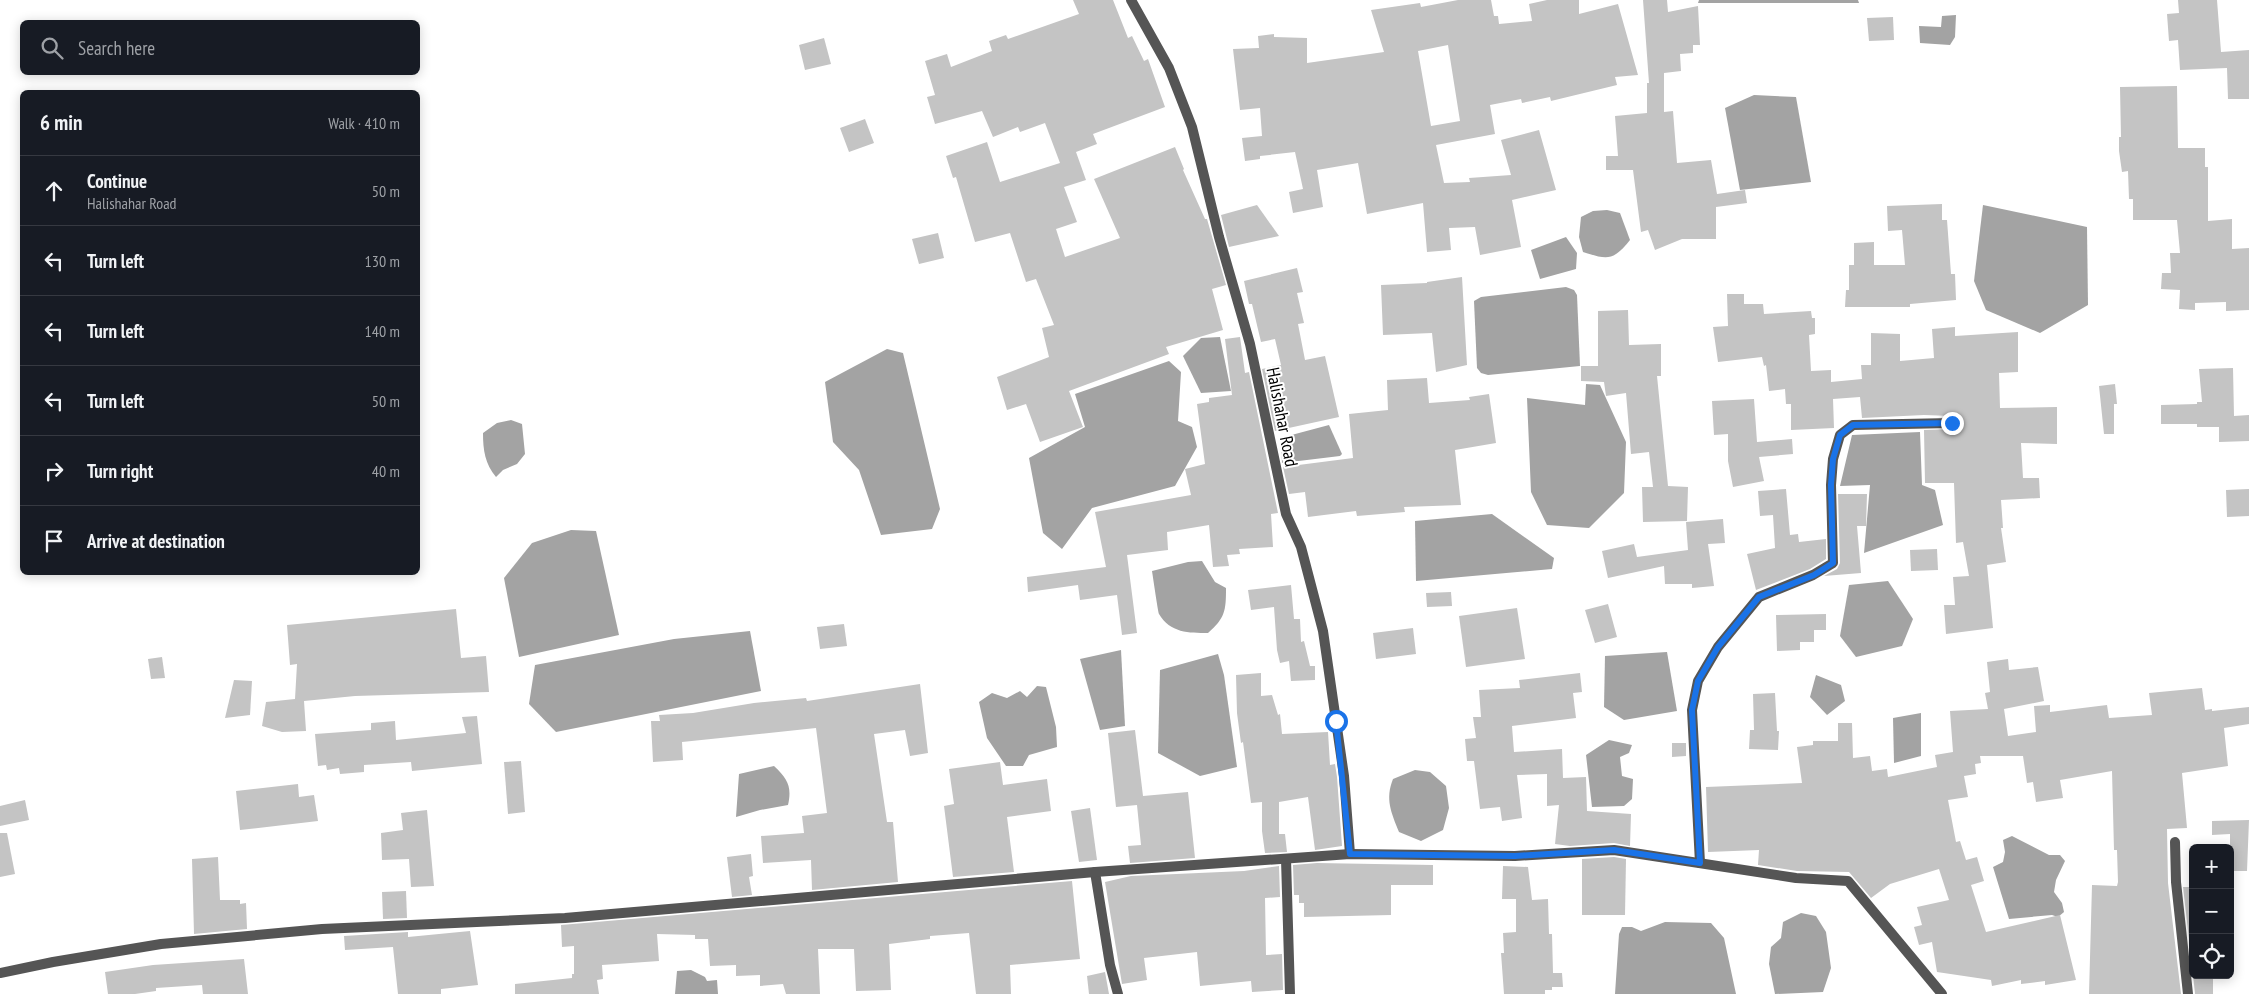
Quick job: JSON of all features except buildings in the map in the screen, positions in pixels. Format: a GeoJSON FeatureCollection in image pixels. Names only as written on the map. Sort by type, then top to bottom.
{"type":"FeatureCollection","features":[{"type":"Feature","properties":{"kind":"street","name":"Halishahar Road"},"geometry":{"type":"LineString","coordinates":[[1131,0],[1169,68],[1192,127],[1219,237],[1250,344],[1286,514],[1300,547],[1323,631],[1342,767],[1350,854]]}},
{"type":"Feature","properties":{"kind":"street"},"geometry":{"type":"LineString","coordinates":[[1700,863],[1692,710],[1698,681],[1718,647],[1759,597],[1814,575],[1833,563],[1832,476],[1833,459],[1840,435],[1853,425],[1952,423]]}},
{"type":"Feature","properties":{"kind":"street"},"geometry":{"type":"LineString","coordinates":[[2175,842],[2176,882],[2188,994]]}},
{"type":"Feature","properties":{"kind":"street"},"geometry":{"type":"LineString","coordinates":[[0,973],[52,962],[161,944],[322,929],[565,918],[1095,872],[1350,854],[1515,856],[1614,850],[1796,878],[1848,881],[1942,994]]}},
{"type":"Feature","properties":{"kind":"street"},"geometry":{"type":"LineString","coordinates":[[1286,858],[1290,994]]}},
{"type":"Feature","properties":{"kind":"street"},"geometry":{"type":"LineString","coordinates":[[1095,872],[1110,965],[1118,994]]}},
{"type":"Feature","properties":{"kind":"shaded area"},"geometry":{"type":"Polygon","coordinates":[[[1699,0],[1858,0],[1859,3],[1698,3],[1699,0]]]}},
{"type":"Feature","properties":{"kind":"shaded area"},"geometry":{"type":"Polygon","coordinates":[[[1956,15],[1955,37],[1950,45],[1920,43],[1919,26],[1941,27],[1942,16],[1956,15]]]}},
{"type":"Feature","properties":{"kind":"shaded area"},"geometry":{"type":"Polygon","coordinates":[[[1754,95],[1796,97],[1811,182],[1740,190],[1725,108],[1754,95]]]}},
{"type":"Feature","properties":{"kind":"shaded area"},"geometry":{"type":"Polygon","coordinates":[[[1983,205],[2087,227],[2088,305],[2040,333],[1986,310],[1974,281],[1983,205]]]}},
{"type":"Feature","properties":{"kind":"shaded area"},"geometry":{"type":"Polygon","coordinates":[[[1607,210],[1620,213],[1630,240],[1619,252],[1610,257],[1583,252],[1579,237],[1581,217],[1593,211],[1607,210]]]}},
{"type":"Feature","properties":{"kind":"shaded area"},"geometry":{"type":"Polygon","coordinates":[[[1566,237],[1577,253],[1576,269],[1540,279],[1531,250],[1566,237]]]}},
{"type":"Feature","properties":{"kind":"shaded area"},"geometry":{"type":"Polygon","coordinates":[[[1566,287],[1574,290],[1577,295],[1580,366],[1488,375],[1481,373],[1477,368],[1474,301],[1481,297],[1566,287]]]}},
{"type":"Feature","properties":{"kind":"shaded area"},"geometry":{"type":"Polygon","coordinates":[[[1220,337],[1231,391],[1201,393],[1183,356],[1201,338],[1220,337]]]}},
{"type":"Feature","properties":{"kind":"shaded area"},"geometry":{"type":"Polygon","coordinates":[[[887,349],[903,353],[940,509],[932,529],[881,535],[859,470],[833,442],[825,382],[887,349]]]}},
{"type":"Feature","properties":{"kind":"shaded area"},"geometry":{"type":"Polygon","coordinates":[[[1169,361],[1181,372],[1178,421],[1192,427],[1197,447],[1175,486],[1092,508],[1062,549],[1043,533],[1029,458],[1085,427],[1075,394],[1169,361]]]}},
{"type":"Feature","properties":{"kind":"shaded area"},"geometry":{"type":"Polygon","coordinates":[[[1586,384],[1600,385],[1626,442],[1624,493],[1589,528],[1547,525],[1531,492],[1527,398],[1585,405],[1586,384]]]}},
{"type":"Feature","properties":{"kind":"shaded area"},"geometry":{"type":"Polygon","coordinates":[[[511,420],[522,424],[525,454],[517,464],[503,470],[496,477],[489,467],[485,456],[483,433],[497,423],[511,420]]]}},
{"type":"Feature","properties":{"kind":"shaded area"},"geometry":{"type":"Polygon","coordinates":[[[1329,425],[1342,454],[1340,456],[1282,463],[1281,441],[1284,437],[1329,425]]]}},
{"type":"Feature","properties":{"kind":"shaded area"},"geometry":{"type":"Polygon","coordinates":[[[1920,432],[1922,485],[1935,490],[1943,525],[1864,553],[1870,485],[1840,486],[1852,435],[1920,432]]]}},
{"type":"Feature","properties":{"kind":"shaded area"},"geometry":{"type":"Polygon","coordinates":[[[1492,514],[1554,558],[1552,569],[1416,581],[1415,521],[1492,514]]]}},
{"type":"Feature","properties":{"kind":"shaded area"},"geometry":{"type":"Polygon","coordinates":[[[571,530],[596,531],[619,635],[519,657],[504,578],[532,543],[571,530]]]}},
{"type":"Feature","properties":{"kind":"shaded area"},"geometry":{"type":"Polygon","coordinates":[[[1202,561],[1215,582],[1226,588],[1226,603],[1223,614],[1218,623],[1208,633],[1180,631],[1169,625],[1159,614],[1152,571],[1188,562],[1202,561]]]}},
{"type":"Feature","properties":{"kind":"shaded area"},"geometry":{"type":"Polygon","coordinates":[[[1888,581],[1913,619],[1902,646],[1856,657],[1840,636],[1849,585],[1888,581]]]}},
{"type":"Feature","properties":{"kind":"shaded area"},"geometry":{"type":"Polygon","coordinates":[[[750,631],[761,691],[556,732],[529,704],[535,665],[674,639],[750,631]]]}},
{"type":"Feature","properties":{"kind":"shaded area"},"geometry":{"type":"Polygon","coordinates":[[[1121,650],[1125,726],[1100,730],[1080,659],[1121,650]]]}},
{"type":"Feature","properties":{"kind":"shaded area"},"geometry":{"type":"Polygon","coordinates":[[[1667,652],[1677,711],[1624,720],[1604,707],[1605,656],[1667,652]]]}},
{"type":"Feature","properties":{"kind":"shaded area"},"geometry":{"type":"Polygon","coordinates":[[[1218,654],[1224,675],[1237,767],[1200,776],[1158,753],[1160,670],[1218,654]]]}},
{"type":"Feature","properties":{"kind":"shaded area"},"geometry":{"type":"Polygon","coordinates":[[[1816,675],[1841,685],[1845,701],[1827,715],[1810,697],[1816,675]]]}},
{"type":"Feature","properties":{"kind":"shaded area"},"geometry":{"type":"Polygon","coordinates":[[[1037,686],[1046,687],[1056,727],[1057,747],[1029,755],[1023,766],[1006,766],[987,738],[979,702],[992,693],[1007,698],[1020,691],[1027,697],[1037,686]]]}},
{"type":"Feature","properties":{"kind":"shaded area"},"geometry":{"type":"Polygon","coordinates":[[[1921,713],[1921,756],[1894,763],[1893,718],[1921,713]]]}},
{"type":"Feature","properties":{"kind":"shaded area"},"geometry":{"type":"Polygon","coordinates":[[[1609,740],[1632,745],[1629,753],[1620,757],[1622,776],[1633,779],[1632,799],[1624,806],[1592,807],[1586,755],[1609,740]]]}},
{"type":"Feature","properties":{"kind":"shaded area"},"geometry":{"type":"Polygon","coordinates":[[[774,766],[783,775],[788,784],[788,805],[736,817],[739,774],[774,766]]]}},
{"type":"Feature","properties":{"kind":"shaded area"},"geometry":{"type":"Polygon","coordinates":[[[1415,770],[1430,772],[1446,786],[1449,808],[1443,830],[1421,841],[1399,832],[1391,812],[1389,799],[1393,779],[1415,770]]]}},
{"type":"Feature","properties":{"kind":"shaded area"},"geometry":{"type":"Polygon","coordinates":[[[2012,836],[2049,855],[2060,855],[2065,861],[2056,880],[2054,892],[2062,903],[2064,912],[2058,917],[2052,915],[2009,919],[1993,867],[2003,862],[2005,852],[2003,840],[2012,836]]]}},
{"type":"Feature","properties":{"kind":"shaded area"},"geometry":{"type":"Polygon","coordinates":[[[1801,913],[1816,916],[1826,932],[1831,968],[1823,992],[1775,994],[1769,964],[1771,947],[1781,938],[1783,922],[1801,913]]]}},
{"type":"Feature","properties":{"kind":"shaded area"},"geometry":{"type":"Polygon","coordinates":[[[1665,922],[1711,923],[1724,938],[1736,994],[1615,994],[1619,934],[1622,927],[1632,927],[1641,931],[1665,922]]]}},
{"type":"Feature","properties":{"kind":"shaded area"},"geometry":{"type":"Polygon","coordinates":[[[691,970],[705,977],[707,981],[717,980],[718,994],[675,994],[677,971],[691,970]]]}},
{"type":"Feature","properties":{"kind":"route"},"geometry":{"type":"LineString","coordinates":[[1336,721],[1344,776],[1350,854],[1515,856],[1614,850],[1700,863],[1692,710],[1698,681],[1718,647],[1759,597],[1814,575],[1833,563],[1831,485],[1833,459],[1840,435],[1853,425],[1952,423]]}}]}
